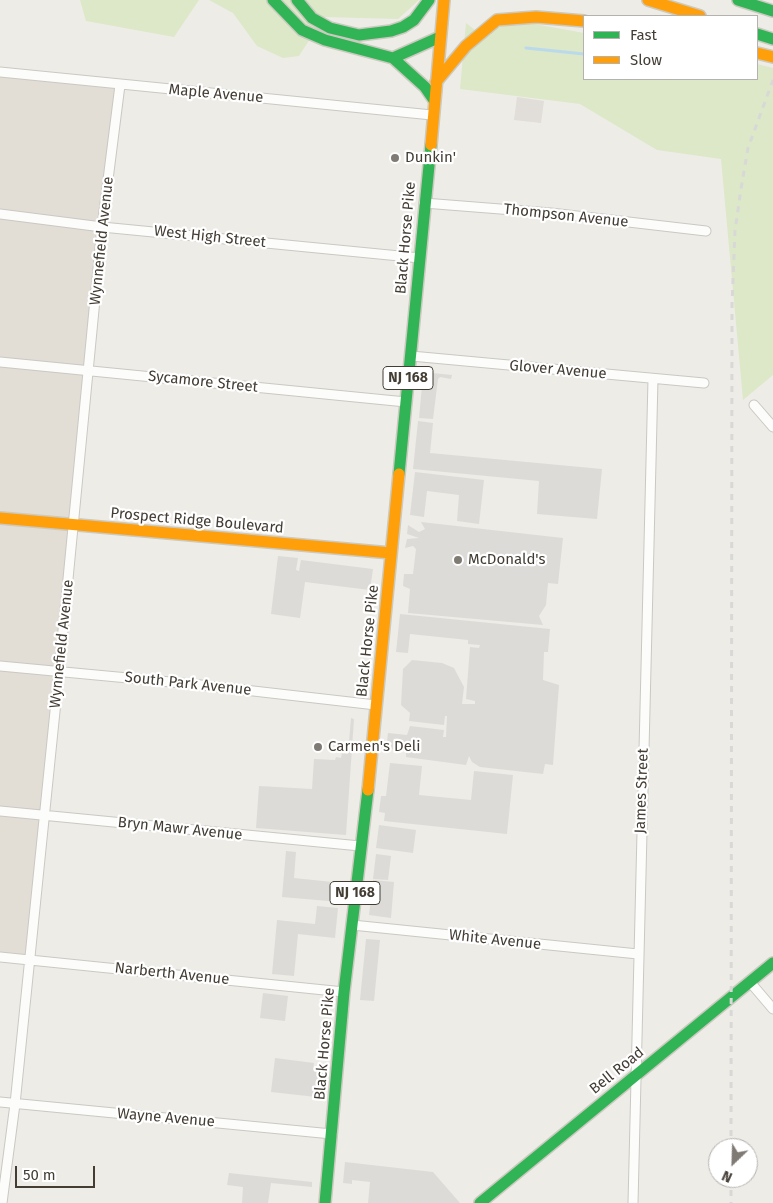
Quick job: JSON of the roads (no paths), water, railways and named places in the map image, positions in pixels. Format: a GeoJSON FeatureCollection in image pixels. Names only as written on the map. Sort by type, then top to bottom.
{"type":"FeatureCollection","features":[{"type":"Feature","properties":{"kind":"main road"},"geometry":{"type":"LineString","coordinates":[[273,0],[302,30],[326,40],[393,58],[425,87],[434,100]]}},
{"type":"Feature","properties":{"kind":"main road"},"geometry":{"type":"LineString","coordinates":[[297,0],[312,18],[330,28],[359,35],[391,31],[403,27],[414,20],[429,0]]}},
{"type":"Feature","properties":{"kind":"main road","name":"NJ 168"},"geometry":{"type":"LineString","coordinates":[[436,82],[444,0]]}},
{"type":"Feature","properties":{"kind":"main road"},"geometry":{"type":"LineString","coordinates":[[648,0],[697,15]]}},
{"type":"Feature","properties":{"kind":"main road"},"geometry":{"type":"LineString","coordinates":[[738,0],[773,11]]}},
{"type":"Feature","properties":{"kind":"main road"},"geometry":{"type":"LineString","coordinates":[[436,82],[466,46],[498,20],[536,17],[583,21]]}},
{"type":"Feature","properties":{"kind":"main road"},"geometry":{"type":"LineString","coordinates":[[758,34],[773,39]]}},
{"type":"Feature","properties":{"kind":"main road"},"geometry":{"type":"LineString","coordinates":[[393,58],[440,37]]}},
{"type":"Feature","properties":{"kind":"main road"},"geometry":{"type":"LineString","coordinates":[[758,53],[773,57]]}},
{"type":"Feature","properties":{"kind":"main road","name":"Black Horse Pike"},"geometry":{"type":"LineString","coordinates":[[325,1203],[344,992],[376,705],[411,356],[436,82]]}},
{"type":"Feature","properties":{"kind":"main road","name":"Prospect Ridge Boulevard"},"geometry":{"type":"LineString","coordinates":[[0,518],[391,553]]}},
{"type":"Feature","properties":{"kind":"main road","name":"Bell Road"},"geometry":{"type":"LineString","coordinates":[[480,1203],[773,963]]}},
{"type":"Feature","properties":{"kind":"street","name":"Maple Avenue"},"geometry":{"type":"LineString","coordinates":[[0,72],[432,115]]}},
{"type":"Feature","properties":{"kind":"street","name":"Wynnefield Avenue"},"geometry":{"type":"LineString","coordinates":[[2,1203],[15,1104],[102,227],[120,85]]}},
{"type":"Feature","properties":{"kind":"street","name":"Thompson Avenue"},"geometry":{"type":"LineString","coordinates":[[424,203],[551,213],[706,231]]}},
{"type":"Feature","properties":{"kind":"street","name":"West High Street"},"geometry":{"type":"LineString","coordinates":[[0,214],[102,227],[420,258]]}},
{"type":"Feature","properties":{"kind":"street","name":"Glover Avenue"},"geometry":{"type":"LineString","coordinates":[[411,356],[704,383]]}},
{"type":"Feature","properties":{"kind":"street","name":"Sycamore Street"},"geometry":{"type":"LineString","coordinates":[[0,362],[406,402]]}},
{"type":"Feature","properties":{"kind":"street","name":"James Street"},"geometry":{"type":"LineString","coordinates":[[633,1203],[634,1076],[653,379]]}},
{"type":"Feature","properties":{"kind":"street"},"geometry":{"type":"LineString","coordinates":[[754,404],[773,426]]}},
{"type":"Feature","properties":{"kind":"street","name":"South Park Avenue"},"geometry":{"type":"LineString","coordinates":[[0,666],[192,684],[376,705]]}},
{"type":"Feature","properties":{"kind":"street","name":"Bryn Mawr Avenue"},"geometry":{"type":"LineString","coordinates":[[0,811],[360,846]]}},
{"type":"Feature","properties":{"kind":"street","name":"White Avenue"},"geometry":{"type":"LineString","coordinates":[[352,925],[638,954]]}},
{"type":"Feature","properties":{"kind":"street","name":"Narberth Avenue"},"geometry":{"type":"LineString","coordinates":[[0,957],[344,992]]}},
{"type":"Feature","properties":{"kind":"street"},"geometry":{"type":"LineString","coordinates":[[750,982],[773,1009]]}},
{"type":"Feature","properties":{"kind":"street","name":"Wayne Avenue"},"geometry":{"type":"LineString","coordinates":[[0,1102],[332,1134]]}},
{"type":"Feature","properties":{"kind":"waterway"},"geometry":{"type":"LineString","coordinates":[[526,48],[583,54]]}},
{"type":"Feature","properties":{"kind":"railway"},"geometry":{"type":"LineString","coordinates":[[731,1138],[732,304],[735,231],[748,148],[773,80]]}},
{"type":"Feature","properties":{"kind":"railway"},"geometry":{"type":"LineString","coordinates":[[731,1188],[731,1203]]}},
{"type":"Feature","properties":{"kind":"place","name":"Dunkin'"},"geometry":{"type":"Point","coordinates":[395,158]}},
{"type":"Feature","properties":{"kind":"place","name":"McDonald's"},"geometry":{"type":"Point","coordinates":[458,560]}},
{"type":"Feature","properties":{"kind":"place","name":"Carmen's Deli"},"geometry":{"type":"Point","coordinates":[318,747]}}]}
